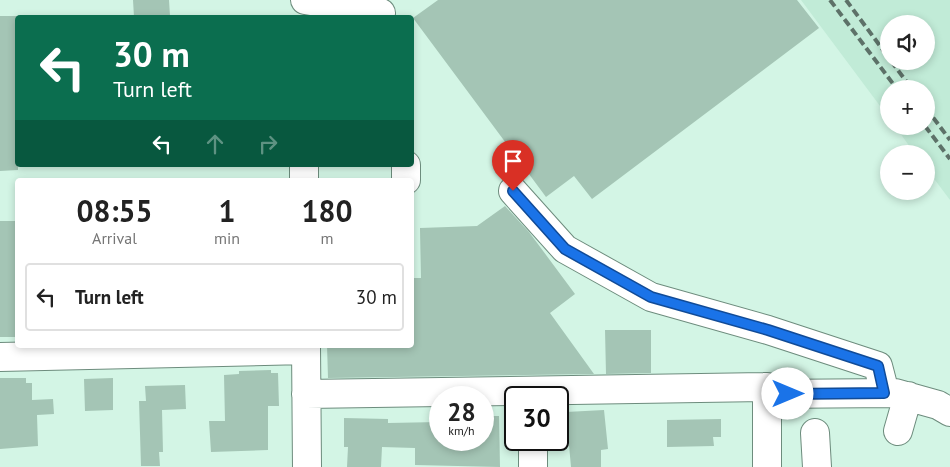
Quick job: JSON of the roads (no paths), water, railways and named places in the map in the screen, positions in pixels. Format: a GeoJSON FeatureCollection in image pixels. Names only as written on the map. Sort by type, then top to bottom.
{"type":"FeatureCollection","features":[{"type":"Feature","properties":{"kind":"street"},"geometry":{"type":"LineString","coordinates":[[295,0],[302,15]]}},
{"type":"Feature","properties":{"kind":"street"},"geometry":{"type":"LineString","coordinates":[[304,0],[382,13]]}},
{"type":"Feature","properties":{"kind":"street"},"geometry":{"type":"LineString","coordinates":[[513,191],[565,249],[651,297],[768,330],[878,366],[896,395],[898,432]]}},
{"type":"Feature","properties":{"kind":"street"},"geometry":{"type":"LineString","coordinates":[[0,357],[275,348]]}},
{"type":"Feature","properties":{"kind":"street"},"geometry":{"type":"LineString","coordinates":[[306,348],[307,467]]}},
{"type":"Feature","properties":{"kind":"street"},"geometry":{"type":"LineString","coordinates":[[767,391],[767,467]]}},
{"type":"Feature","properties":{"kind":"street"},"geometry":{"type":"LineString","coordinates":[[569,394],[767,391],[896,395],[938,405],[950,412]]}},
{"type":"Feature","properties":{"kind":"street"},"geometry":{"type":"LineString","coordinates":[[306,394],[504,394]]}},
{"type":"Feature","properties":{"kind":"street"},"geometry":{"type":"LineString","coordinates":[[815,433],[817,467]]}},
{"type":"Feature","properties":{"kind":"street"},"geometry":{"type":"LineString","coordinates":[[533,451],[533,467]]}},
{"type":"Feature","properties":{"kind":"railway"},"geometry":{"type":"LineString","coordinates":[[830,0],[890,80]]}},
{"type":"Feature","properties":{"kind":"railway"},"geometry":{"type":"LineString","coordinates":[[846,0],[880,46]]}},
{"type":"Feature","properties":{"kind":"railway"},"geometry":{"type":"LineString","coordinates":[[898,70],[905,80]]}},
{"type":"Feature","properties":{"kind":"railway"},"geometry":{"type":"LineString","coordinates":[[935,120],[950,140]]}},
{"type":"Feature","properties":{"kind":"railway"},"geometry":{"type":"LineString","coordinates":[[932,135],[950,159]]}}]}
